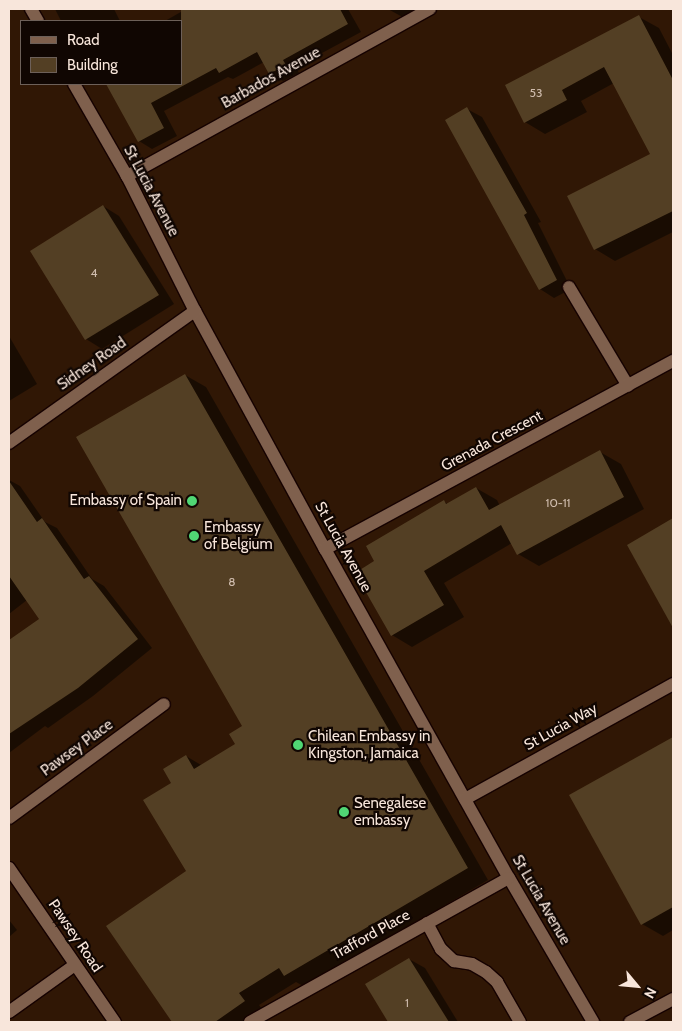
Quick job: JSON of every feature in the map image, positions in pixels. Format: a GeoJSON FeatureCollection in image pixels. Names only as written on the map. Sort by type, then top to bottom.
{"type":"FeatureCollection","features":[{"type":"Feature","properties":{"kind":"street"},"geometry":{"type":"LineString","coordinates":[[31,9],[37,20]]}},
{"type":"Feature","properties":{"kind":"street","name":"Barbados Avenue"},"geometry":{"type":"LineString","coordinates":[[127,176],[430,9]]}},
{"type":"Feature","properties":{"kind":"street","name":"St Lucia Avenue"},"geometry":{"type":"LineString","coordinates":[[75,85],[127,176],[195,312],[325,549],[509,878],[593,1022]]}},
{"type":"Feature","properties":{"kind":"street"},"geometry":{"type":"LineString","coordinates":[[569,287],[628,386]]}},
{"type":"Feature","properties":{"kind":"street","name":"Sidney Road"},"geometry":{"type":"LineString","coordinates":[[9,443],[195,312]]}},
{"type":"Feature","properties":{"kind":"street","name":"Grenada Crescent"},"geometry":{"type":"LineString","coordinates":[[325,549],[673,361]]}},
{"type":"Feature","properties":{"kind":"street","name":"St Lucia Way"},"geometry":{"type":"LineString","coordinates":[[465,799],[673,684]]}},
{"type":"Feature","properties":{"kind":"street","name":"Pawsey Place"},"geometry":{"type":"LineString","coordinates":[[9,818],[164,704]]}},
{"type":"Feature","properties":{"kind":"street","name":"Pawsey Road"},"geometry":{"type":"LineString","coordinates":[[9,868],[114,1022]]}},
{"type":"Feature","properties":{"kind":"street","name":"Trafford Place"},"geometry":{"type":"LineString","coordinates":[[250,1022],[509,878]]}},
{"type":"Feature","properties":{"kind":"street"},"geometry":{"type":"LineString","coordinates":[[427,923],[441,950],[454,961],[472,964],[486,972],[497,982],[520,1022]]}},
{"type":"Feature","properties":{"kind":"street"},"geometry":{"type":"LineString","coordinates":[[9,1012],[75,965]]}},
{"type":"Feature","properties":{"kind":"street"},"geometry":{"type":"LineString","coordinates":[[630,1022],[673,999]]}},
{"type":"Feature","properties":{"kind":"building"},"geometry":{"type":"Polygon","coordinates":[[[181,9],[340,9],[348,24],[283,60],[286,65],[269,74],[257,52],[219,73],[216,68],[151,103],[164,128],[138,142],[107,85],[182,85],[181,9]]]}},
{"type":"Feature","properties":{"kind":"building"},"geometry":{"type":"Polygon","coordinates":[[[639,15],[673,80],[673,211],[594,250],[567,196],[650,154],[604,67],[562,90],[567,100],[524,123],[505,85],[639,15]]]}},
{"type":"Feature","properties":{"kind":"building"},"geometry":{"type":"Polygon","coordinates":[[[467,107],[527,213],[524,215],[557,280],[539,290],[445,120],[467,107]]]}},
{"type":"Feature","properties":{"kind":"building"},"geometry":{"type":"Polygon","coordinates":[[[103,205],[159,295],[85,340],[30,251],[103,205]]]}},
{"type":"Feature","properties":{"kind":"building"},"geometry":{"type":"Polygon","coordinates":[[[185,374],[468,868],[284,976],[279,968],[239,993],[245,1001],[215,1022],[172,1022],[106,926],[186,871],[143,800],[171,783],[163,769],[186,755],[194,769],[235,744],[229,734],[242,726],[76,437],[185,374]]]}},
{"type":"Feature","properties":{"kind":"building"},"geometry":{"type":"Polygon","coordinates":[[[600,450],[624,497],[517,555],[501,525],[424,571],[444,605],[391,636],[355,573],[374,561],[366,546],[444,500],[446,504],[476,487],[489,510],[600,450]]]}},
{"type":"Feature","properties":{"kind":"building"},"geometry":{"type":"Polygon","coordinates":[[[9,481],[37,522],[42,518],[84,579],[89,576],[138,639],[78,688],[9,734],[9,640],[39,619],[9,576],[9,481]]]}},
{"type":"Feature","properties":{"kind":"building"},"geometry":{"type":"Polygon","coordinates":[[[673,518],[673,628],[627,545],[673,518]]]}},
{"type":"Feature","properties":{"kind":"building"},"geometry":{"type":"Polygon","coordinates":[[[673,737],[673,907],[641,925],[569,795],[673,737]]]}},
{"type":"Feature","properties":{"kind":"building"},"geometry":{"type":"Polygon","coordinates":[[[409,958],[449,1022],[388,1022],[365,984],[409,958]]]}},
{"type":"Feature","properties":{"kind":"place","name":"Embassy of Spain"},"geometry":{"type":"Point","coordinates":[192,501]}},
{"type":"Feature","properties":{"kind":"place","name":"Embassy of Belgium"},"geometry":{"type":"Point","coordinates":[194,536]}},
{"type":"Feature","properties":{"kind":"place","name":"Chilean Embassy in Kingston, Jamaica"},"geometry":{"type":"Point","coordinates":[298,745]}},
{"type":"Feature","properties":{"kind":"place","name":"Senegalese embassy"},"geometry":{"type":"Point","coordinates":[344,812]}}]}
